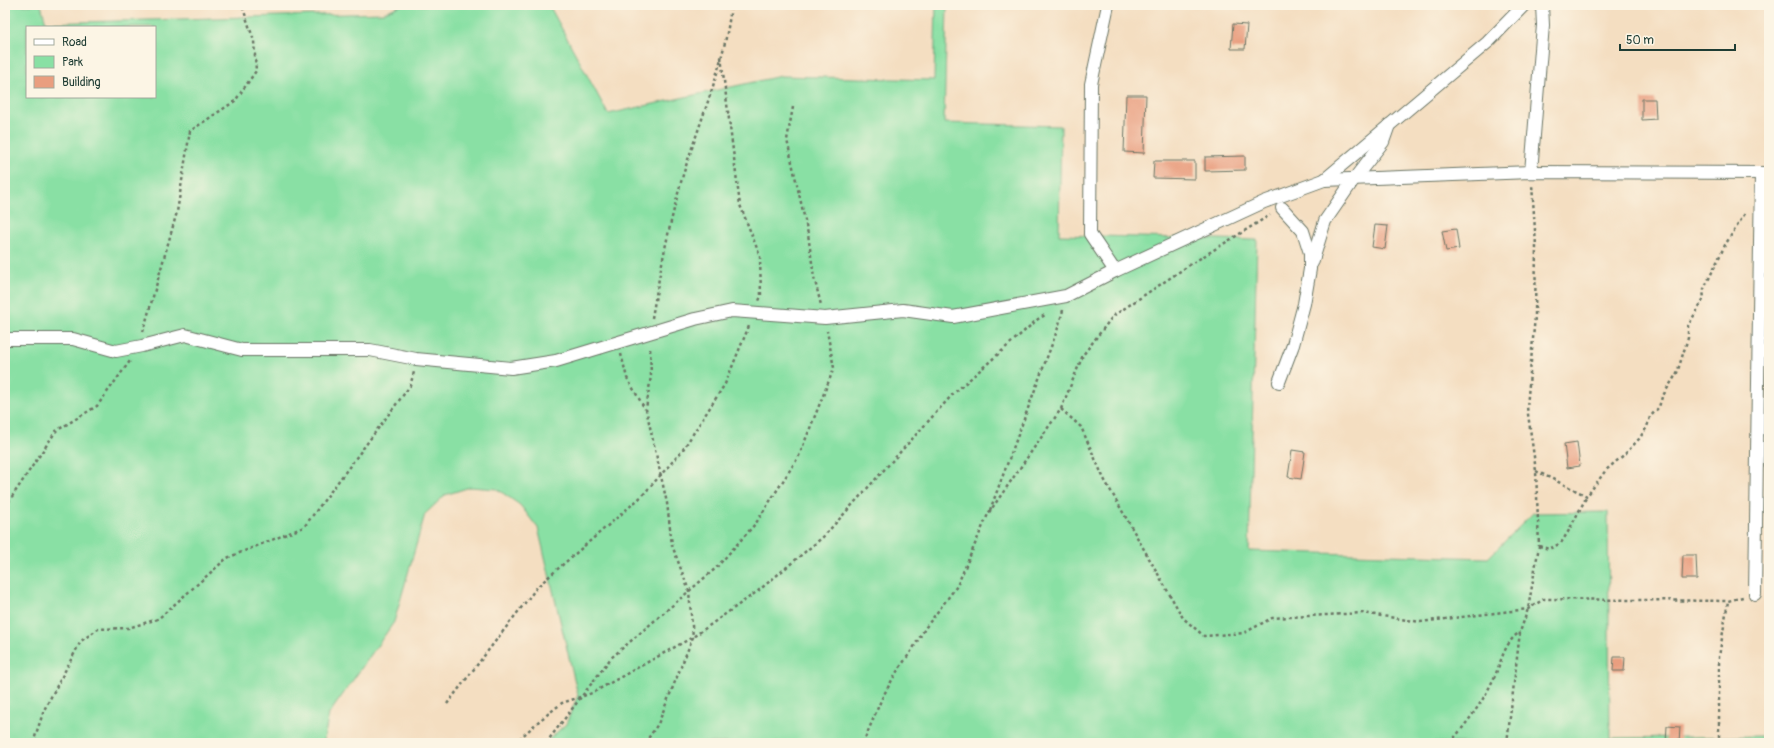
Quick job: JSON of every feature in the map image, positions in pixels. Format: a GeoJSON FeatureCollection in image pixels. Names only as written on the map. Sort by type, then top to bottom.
{"type":"FeatureCollection","features":[{"type":"Feature","properties":{"kind":"street"},"geometry":{"type":"LineString","coordinates":[[1108,5],[1092,84],[1090,234],[1115,272]]}},
{"type":"Feature","properties":{"kind":"street"},"geometry":{"type":"LineString","coordinates":[[1324,180],[1488,42],[1524,5]]}},
{"type":"Feature","properties":{"kind":"street"},"geometry":{"type":"LineString","coordinates":[[1531,172],[1543,25],[1542,5]]}},
{"type":"Feature","properties":{"kind":"street"},"geometry":{"type":"LineString","coordinates":[[1279,382],[1293,345],[1304,304],[1310,269],[1326,221],[1354,180],[1383,142],[1390,124]]}},
{"type":"Feature","properties":{"kind":"street"},"geometry":{"type":"LineString","coordinates":[[5,340],[74,339],[116,351],[185,335],[242,350],[370,350],[416,359],[511,368],[556,362],[694,319],[732,311],[825,318],[903,310],[953,317],[1066,296],[1264,202],[1324,180],[1531,172],[1765,173],[1761,207],[1755,594]]}},
{"type":"Feature","properties":{"kind":"street"},"geometry":{"type":"LineString","coordinates":[[1282,208],[1303,231],[1310,253],[1310,269]]}},
{"type":"Feature","properties":{"kind":"path"},"geometry":{"type":"LineString","coordinates":[[5,507],[56,431],[97,406],[142,346],[142,334],[177,212],[190,131],[234,101],[256,71],[254,41],[242,5]]}},
{"type":"Feature","properties":{"kind":"path"},"geometry":{"type":"LineString","coordinates":[[646,409],[651,376],[649,333],[660,272],[683,176],[721,57],[731,5]]}},
{"type":"Feature","properties":{"kind":"path"},"geometry":{"type":"LineString","coordinates":[[447,704],[538,586],[642,496],[682,451],[726,384],[761,296],[760,256],[740,205],[721,57]]}},
{"type":"Feature","properties":{"kind":"path"},"geometry":{"type":"LineString","coordinates":[[546,743],[611,658],[716,568],[756,523],[799,456],[834,368],[825,318],[814,277],[808,234],[787,140],[793,107]]}},
{"type":"Feature","properties":{"kind":"path"},"geometry":{"type":"LineString","coordinates":[[1507,743],[1520,632],[1528,609],[1540,546],[1536,471],[1527,407],[1535,316],[1536,254],[1531,172]]}},
{"type":"Feature","properties":{"kind":"path"},"geometry":{"type":"LineString","coordinates":[[1540,546],[1548,549],[1561,543],[1587,496],[1606,470],[1625,454],[1647,427],[1650,417],[1659,407],[1662,397],[1677,373],[1688,338],[1688,326],[1704,298],[1703,291],[1725,245],[1748,209],[1761,207]]}},
{"type":"Feature","properties":{"kind":"path"},"geometry":{"type":"LineString","coordinates":[[988,514],[1061,409],[1083,355],[1113,316],[1191,264],[1282,208]]}},
{"type":"Feature","properties":{"kind":"path"},"geometry":{"type":"LineString","coordinates":[[863,743],[882,698],[896,673],[926,627],[957,586],[988,514],[1058,328],[1066,296]]}},
{"type":"Feature","properties":{"kind":"path"},"geometry":{"type":"LineString","coordinates":[[516,743],[539,720],[562,703],[592,693],[693,636],[758,591],[823,537],[953,394],[1038,318],[1048,313]]}},
{"type":"Feature","properties":{"kind":"path"},"geometry":{"type":"LineString","coordinates":[[618,342],[627,378],[646,409],[667,503],[672,546],[689,591],[693,636],[658,724],[646,743]]}},
{"type":"Feature","properties":{"kind":"path"},"geometry":{"type":"LineString","coordinates":[[33,743],[44,710],[81,641],[98,629],[128,628],[158,620],[227,558],[304,527],[410,386],[416,359]]}},
{"type":"Feature","properties":{"kind":"path"},"geometry":{"type":"LineString","coordinates":[[1061,409],[1081,427],[1104,479],[1183,618],[1204,636],[1244,633],[1272,618],[1363,613],[1420,622],[1528,609],[1544,599],[1728,601],[1755,594]]}},
{"type":"Feature","properties":{"kind":"path"},"geometry":{"type":"LineString","coordinates":[[1536,471],[1587,496]]}},
{"type":"Feature","properties":{"kind":"path"},"geometry":{"type":"LineString","coordinates":[[1719,743],[1719,657],[1728,601]]}},
{"type":"Feature","properties":{"kind":"path"},"geometry":{"type":"LineString","coordinates":[[1450,743],[1472,716],[1493,682],[1512,638],[1520,632]]}},
{"type":"Feature","properties":{"kind":"green space"},"geometry":{"type":"Polygon","coordinates":[[[5,5],[41,5],[46,23],[383,13],[401,5],[549,5],[608,114],[781,76],[934,80],[936,5],[947,5],[944,123],[1061,126],[1059,235],[1257,240],[1249,551],[1488,558],[1533,513],[1608,512],[1610,738],[1769,736],[1769,743],[545,743],[566,724],[578,695],[538,528],[520,505],[497,489],[470,487],[445,495],[425,514],[394,622],[329,714],[324,739],[326,743],[5,743],[5,5]]]}},
{"type":"Feature","properties":{"kind":"building"},"geometry":{"type":"Polygon","coordinates":[[[1233,24],[1247,25],[1245,49],[1231,49],[1233,24]]]}},
{"type":"Feature","properties":{"kind":"building"},"geometry":{"type":"Polygon","coordinates":[[[1126,95],[1146,95],[1144,153],[1124,152],[1126,95]]]}},
{"type":"Feature","properties":{"kind":"building"},"geometry":{"type":"Polygon","coordinates":[[[1642,99],[1655,99],[1656,119],[1642,120],[1642,99]]]}},
{"type":"Feature","properties":{"kind":"building"},"geometry":{"type":"Polygon","coordinates":[[[1245,156],[1245,170],[1205,171],[1205,157],[1245,156]]]}},
{"type":"Feature","properties":{"kind":"building"},"geometry":{"type":"Polygon","coordinates":[[[1154,161],[1195,161],[1195,179],[1153,178],[1154,161]]]}},
{"type":"Feature","properties":{"kind":"building"},"geometry":{"type":"Polygon","coordinates":[[[1375,225],[1388,226],[1385,249],[1372,247],[1375,225]]]}},
{"type":"Feature","properties":{"kind":"building"},"geometry":{"type":"Polygon","coordinates":[[[1456,229],[1459,249],[1446,251],[1442,231],[1456,229]]]}},
{"type":"Feature","properties":{"kind":"building"},"geometry":{"type":"Polygon","coordinates":[[[1577,442],[1580,466],[1567,468],[1564,444],[1577,442]]]}},
{"type":"Feature","properties":{"kind":"building"},"geometry":{"type":"Polygon","coordinates":[[[1292,450],[1305,452],[1301,479],[1288,477],[1292,450]]]}},
{"type":"Feature","properties":{"kind":"building"},"geometry":{"type":"Polygon","coordinates":[[[1683,555],[1696,555],[1697,579],[1682,579],[1683,555]]]}},
{"type":"Feature","properties":{"kind":"building"},"geometry":{"type":"Polygon","coordinates":[[[1614,657],[1625,657],[1624,671],[1613,671],[1614,657]]]}},
{"type":"Feature","properties":{"kind":"building"},"geometry":{"type":"Polygon","coordinates":[[[1667,726],[1680,727],[1679,743],[1666,743],[1667,726]]]}}]}
